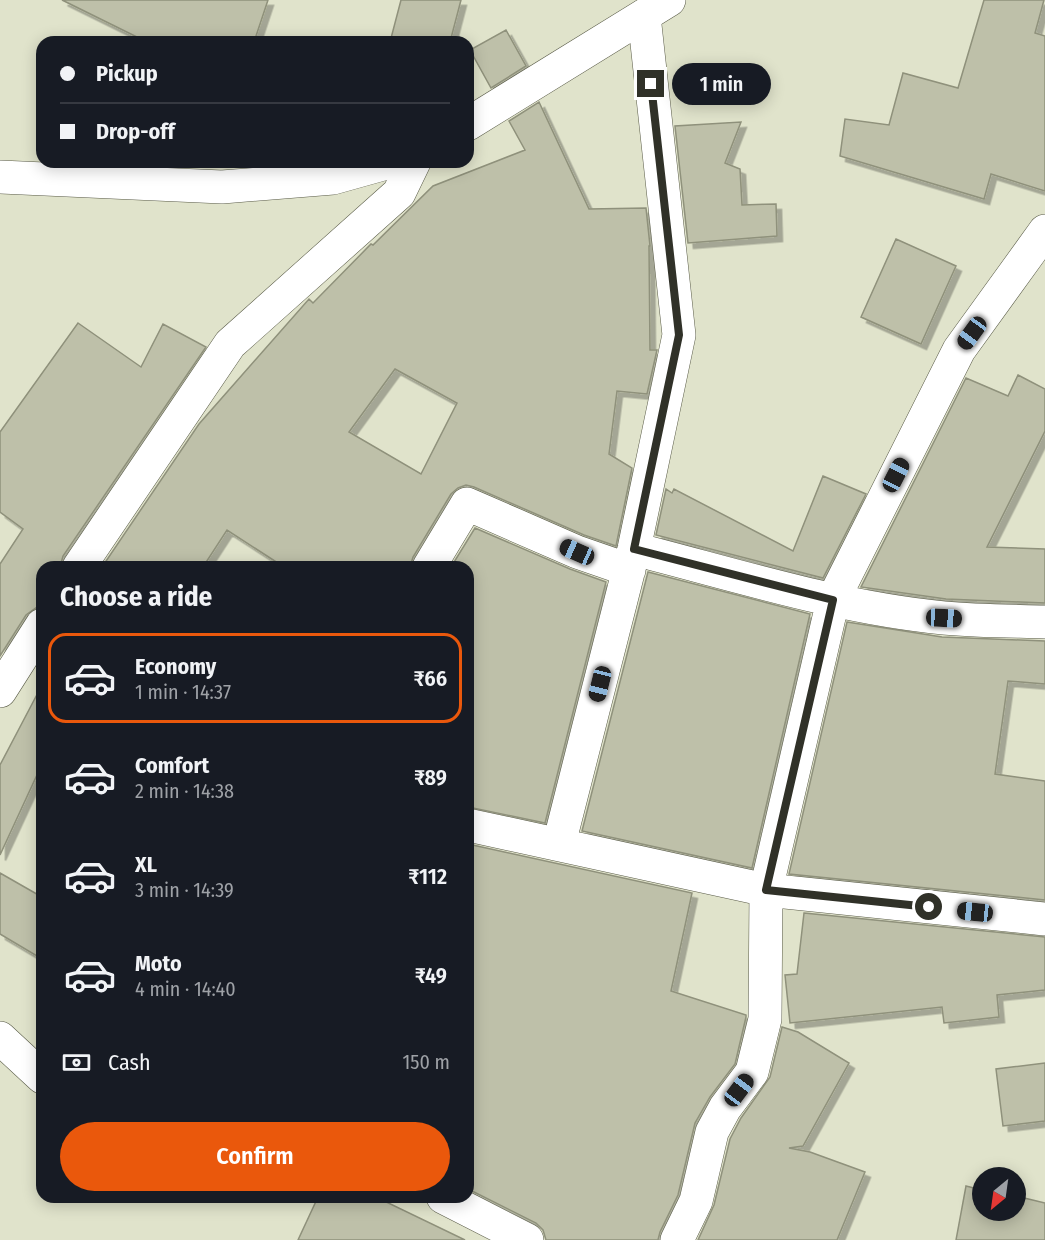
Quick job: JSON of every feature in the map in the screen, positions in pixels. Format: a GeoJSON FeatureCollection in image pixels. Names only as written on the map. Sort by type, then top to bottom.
{"type":"FeatureCollection","features":[{"type":"Feature","properties":{"kind":"street"},"geometry":{"type":"LineString","coordinates":[[474,120],[656,8],[679,335],[632,560],[559,844]]}},
{"type":"Feature","properties":{"kind":"street"},"geometry":{"type":"LineString","coordinates":[[0,177],[222,188],[333,178],[369,168]]}},
{"type":"Feature","properties":{"kind":"street"},"geometry":{"type":"LineString","coordinates":[[83,561],[230,344],[399,193],[411,168]]}},
{"type":"Feature","properties":{"kind":"street"},"geometry":{"type":"LineString","coordinates":[[677,1240],[696,1202],[712,1132],[725,1108],[752,1072],[765,1018],[766,890],[833,600],[959,350],[1045,231]]}},
{"type":"Feature","properties":{"kind":"street"},"geometry":{"type":"LineString","coordinates":[[433,561],[467,504],[577,552],[632,560],[833,600],[944,618],[1045,622]]}},
{"type":"Feature","properties":{"kind":"street"},"geometry":{"type":"LineString","coordinates":[[0,691],[36,634]]}},
{"type":"Feature","properties":{"kind":"street"},"geometry":{"type":"LineString","coordinates":[[474,826],[766,890],[1045,919]]}},
{"type":"Feature","properties":{"kind":"street"},"geometry":{"type":"LineString","coordinates":[[0,1038],[36,1071]]}},
{"type":"Feature","properties":{"kind":"street"},"geometry":{"type":"LineString","coordinates":[[455,1203],[527,1240]]}},
{"type":"Feature","properties":{"kind":"building"},"geometry":{"type":"Polygon","coordinates":[[[62,0],[268,0],[256,36],[135,36],[62,0]]]}},
{"type":"Feature","properties":{"kind":"building"},"geometry":{"type":"Polygon","coordinates":[[[401,0],[461,0],[452,36],[392,36],[401,0]]]}},
{"type":"Feature","properties":{"kind":"building"},"geometry":{"type":"Polygon","coordinates":[[[984,0],[1044,0],[1035,33],[1045,36],[1045,191],[991,174],[984,199],[840,156],[845,119],[889,125],[903,73],[958,88],[984,0]]]}},
{"type":"Feature","properties":{"kind":"building"},"geometry":{"type":"Polygon","coordinates":[[[506,30],[526,66],[491,88],[474,57],[474,48],[506,30]]]}},
{"type":"Feature","properties":{"kind":"building"},"geometry":{"type":"Polygon","coordinates":[[[539,102],[589,209],[646,208],[650,246],[650,350],[657,350],[647,394],[617,391],[609,454],[632,468],[616,546],[584,535],[466,485],[451,494],[412,561],[275,561],[227,530],[207,561],[106,561],[199,424],[309,299],[313,303],[433,186],[525,150],[509,121],[539,102]],[[395,369],[349,432],[421,474],[457,403],[395,369]]]}},
{"type":"Feature","properties":{"kind":"building"},"geometry":{"type":"Polygon","coordinates":[[[741,122],[725,163],[740,169],[742,205],[776,204],[777,236],[688,243],[675,126],[741,122]]]}},
{"type":"Feature","properties":{"kind":"building"},"geometry":{"type":"Polygon","coordinates":[[[896,239],[956,266],[921,344],[861,317],[896,239]]]}},
{"type":"Feature","properties":{"kind":"building"},"geometry":{"type":"Polygon","coordinates":[[[78,323],[141,367],[163,324],[206,347],[62,561],[36,561],[36,608],[26,615],[0,656],[0,564],[23,529],[0,512],[0,432],[78,323]]]}},
{"type":"Feature","properties":{"kind":"building"},"geometry":{"type":"Polygon","coordinates":[[[1018,375],[1045,389],[1045,431],[987,547],[1045,549],[1045,603],[946,599],[861,587],[966,378],[1008,396],[1018,375]]]}},
{"type":"Feature","properties":{"kind":"building"},"geometry":{"type":"Polygon","coordinates":[[[823,476],[866,494],[823,578],[656,535],[666,489],[672,493],[674,489],[793,551],[823,476]]]}},
{"type":"Feature","properties":{"kind":"building"},"geometry":{"type":"Polygon","coordinates":[[[475,528],[606,582],[545,823],[474,808],[474,561],[455,561],[475,528]]]}},
{"type":"Feature","properties":{"kind":"building"},"geometry":{"type":"Polygon","coordinates":[[[648,572],[810,614],[752,868],[582,831],[648,572]]]}},
{"type":"Feature","properties":{"kind":"building"},"geometry":{"type":"Polygon","coordinates":[[[847,622],[942,637],[1045,641],[1045,684],[1008,681],[995,774],[1045,781],[1045,900],[789,874],[847,622]]]}},
{"type":"Feature","properties":{"kind":"building"},"geometry":{"type":"Polygon","coordinates":[[[36,696],[36,777],[0,855],[0,765],[36,696]]]}},
{"type":"Feature","properties":{"kind":"building"},"geometry":{"type":"Polygon","coordinates":[[[474,845],[692,893],[671,991],[746,1015],[735,1064],[710,1097],[695,1123],[678,1195],[658,1240],[546,1240],[543,1230],[536,1223],[474,1192],[474,845]]]}},
{"type":"Feature","properties":{"kind":"building"},"geometry":{"type":"Polygon","coordinates":[[[0,873],[36,894],[36,955],[0,934],[0,873]]]}},
{"type":"Feature","properties":{"kind":"building"},"geometry":{"type":"Polygon","coordinates":[[[804,913],[1045,937],[1045,990],[997,995],[999,1017],[944,1023],[942,1007],[790,1023],[785,975],[797,974],[804,913]]]}},
{"type":"Feature","properties":{"kind":"building"},"geometry":{"type":"Polygon","coordinates":[[[782,1027],[798,1032],[849,1063],[803,1146],[789,1148],[810,1152],[865,1172],[837,1240],[698,1240],[714,1205],[730,1139],[741,1118],[770,1077],[782,1027]]]}},
{"type":"Feature","properties":{"kind":"building"},"geometry":{"type":"Polygon","coordinates":[[[1045,1063],[1045,1121],[1003,1126],[996,1069],[1045,1063]]]}},
{"type":"Feature","properties":{"kind":"building"},"geometry":{"type":"Polygon","coordinates":[[[966,1186],[972,1188],[972,1221],[1026,1221],[1026,1198],[1045,1203],[1045,1240],[956,1240],[966,1186]]]}},
{"type":"Feature","properties":{"kind":"building"},"geometry":{"type":"Polygon","coordinates":[[[315,1203],[388,1203],[465,1240],[298,1240],[315,1203]]]}},
{"type":"Feature","properties":{"kind":"route"},"geometry":{"type":"LineString","coordinates":[[651,84],[679,335],[634,549],[833,600],[766,890],[929,907]]}}]}
